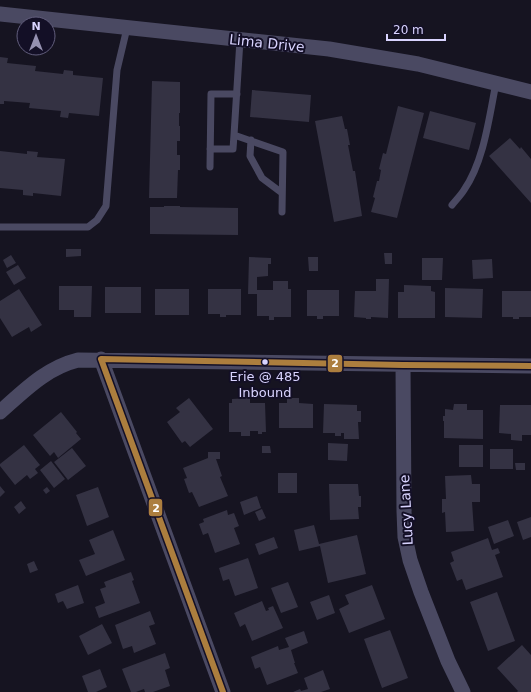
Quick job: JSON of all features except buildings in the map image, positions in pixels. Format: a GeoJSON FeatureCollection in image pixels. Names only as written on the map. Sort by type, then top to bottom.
{"type":"FeatureCollection","features":[{"type":"Feature","properties":{"kind":"street","name":"Lima Drive"},"geometry":{"type":"LineString","coordinates":[[0,14],[329,49],[418,64],[531,92]]}},
{"type":"Feature","properties":{"kind":"street"},"geometry":{"type":"LineString","coordinates":[[101,359],[223,692]]}},
{"type":"Feature","properties":{"kind":"street"},"geometry":{"type":"LineString","coordinates":[[0,412],[48,372],[64,363],[78,360],[101,359],[531,366]]}},
{"type":"Feature","properties":{"kind":"street","name":"Lucy Lane"},"geometry":{"type":"LineString","coordinates":[[403,365],[405,537],[410,560],[448,660],[462,692]]}},
{"type":"Feature","properties":{"kind":"lane"},"geometry":{"type":"LineString","coordinates":[[0,227],[88,227],[97,220],[106,206],[117,70],[127,28]]}},
{"type":"Feature","properties":{"kind":"lane"},"geometry":{"type":"LineString","coordinates":[[210,149],[233,149],[240,40]]}},
{"type":"Feature","properties":{"kind":"lane"},"geometry":{"type":"LineString","coordinates":[[452,204],[464,191],[478,162],[496,83]]}},
{"type":"Feature","properties":{"kind":"lane"},"geometry":{"type":"LineString","coordinates":[[210,167],[211,94],[236,94]]}},
{"type":"Feature","properties":{"kind":"lane"},"geometry":{"type":"LineString","coordinates":[[234,135],[283,152],[282,212]]}},
{"type":"Feature","properties":{"kind":"lane"},"geometry":{"type":"LineString","coordinates":[[251,140],[250,156],[262,178],[282,193]]}},
{"type":"Feature","properties":{"kind":"transit line","name":"2"},"geometry":{"type":"LineString","coordinates":[[223,692],[101,359],[531,366]]}},
{"type":"Feature","properties":{"kind":"place","name":"Erie @ 485 Inbound"},"geometry":{"type":"Point","coordinates":[265,362]}}]}
